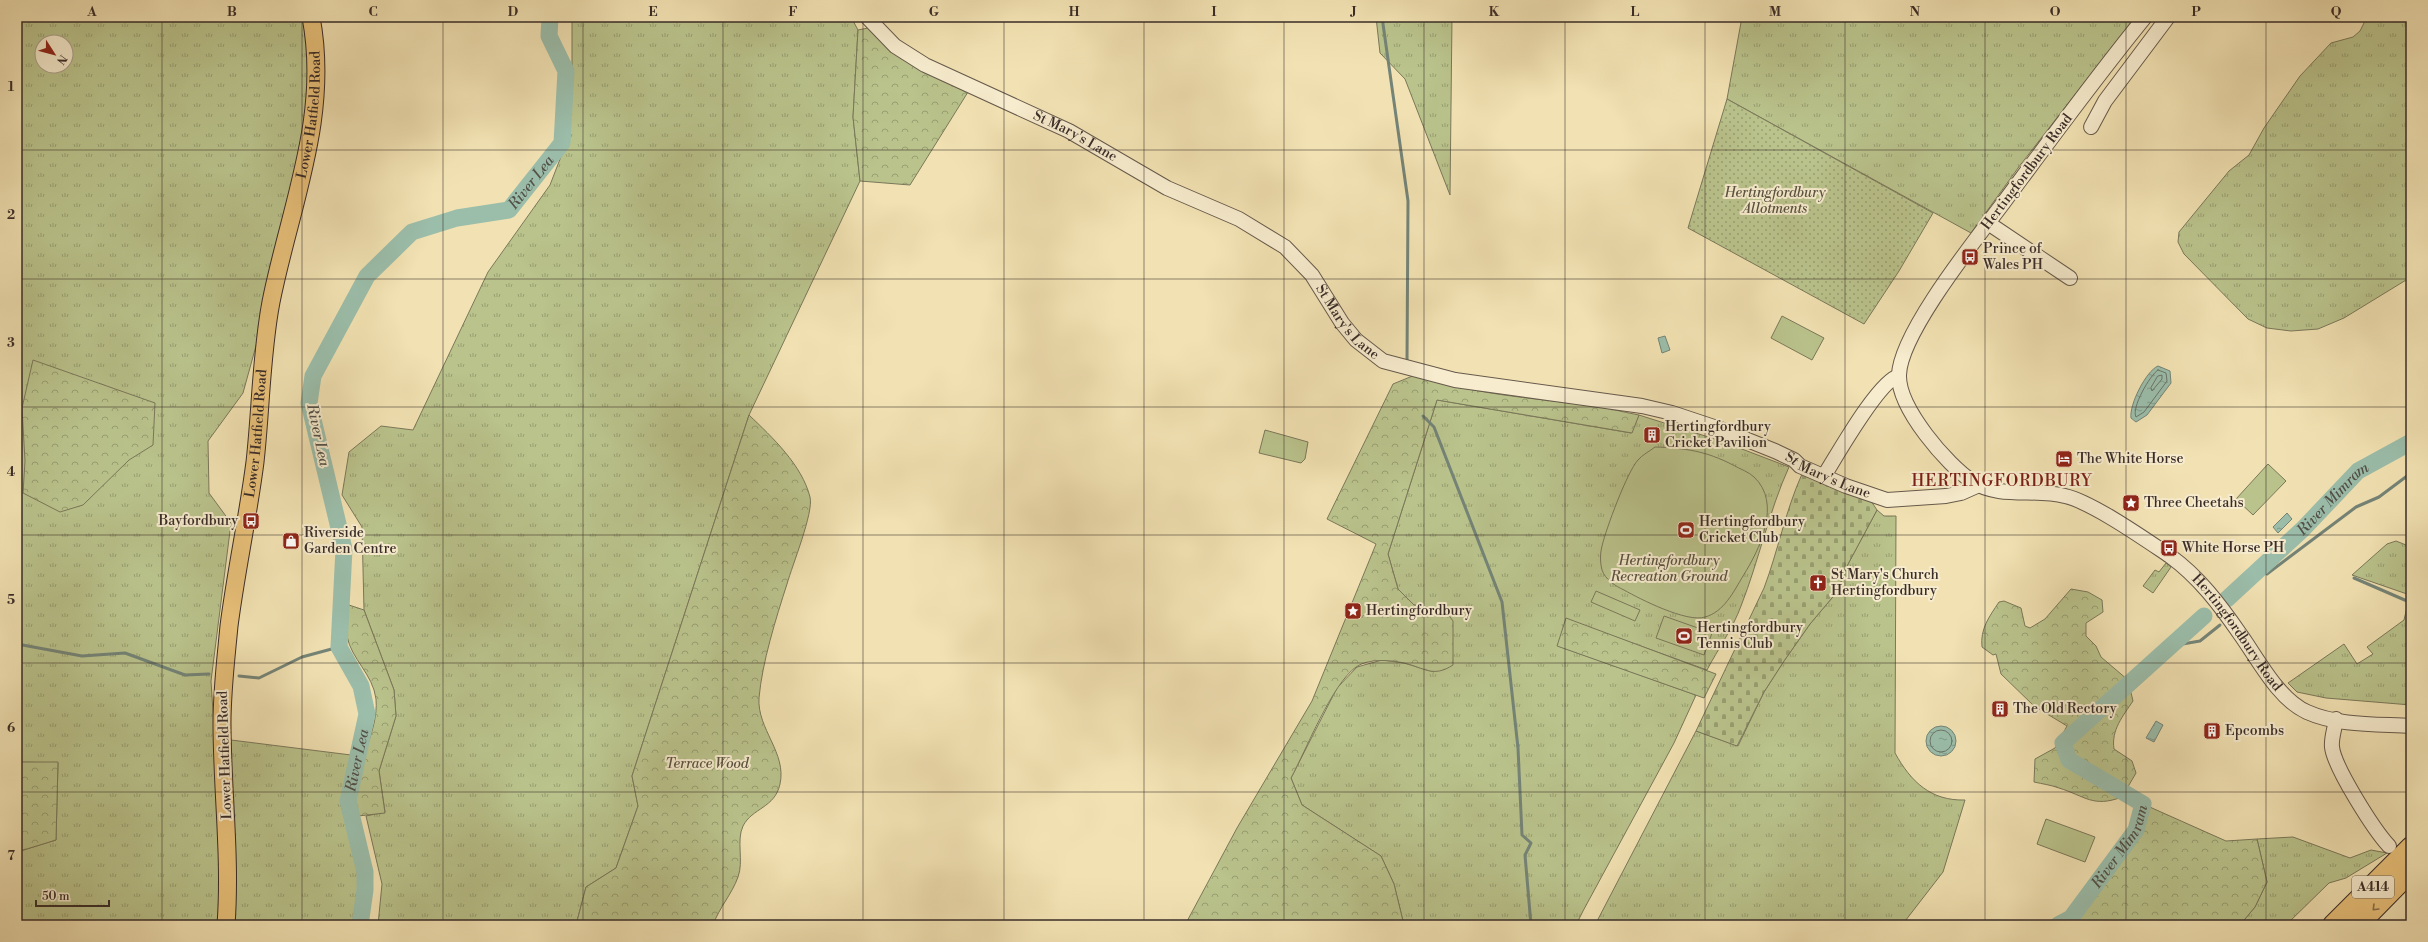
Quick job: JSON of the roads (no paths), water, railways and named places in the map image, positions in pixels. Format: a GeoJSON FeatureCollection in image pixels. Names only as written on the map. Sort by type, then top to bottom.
{"type":"FeatureCollection","features":[{"type":"Feature","properties":{"kind":"highway","name":"A414"},"geometry":{"type":"LineString","coordinates":[[2333,925],[2411,847]]}},
{"type":"Feature","properties":{"kind":"highway","name":"A414"},"geometry":{"type":"LineString","coordinates":[[2358,925],[2411,871]]}},
{"type":"Feature","properties":{"kind":"main road","name":"Lower Hatfield Road"},"geometry":{"type":"LineString","coordinates":[[226,925],[228,864],[223,753],[223,687],[234,587],[254,465],[271,303],[301,184],[312,122],[317,69],[311,17]]}},
{"type":"Feature","properties":{"kind":"street","name":"St Mary's Lane"},"geometry":{"type":"LineString","coordinates":[[867,17],[894,46],[925,65],[1069,131],[1167,188],[1239,219],[1285,247],[1312,275],[1347,329],[1367,350],[1384,361],[1455,380],[1542,391],[1672,412],[1769,448],[1824,476],[1867,494],[1887,500],[1946,496],[1961,493],[1978,485]]}},
{"type":"Feature","properties":{"kind":"street","name":"Hertingfordbury Road"},"geometry":{"type":"LineString","coordinates":[[2145,17],[1988,223],[1923,317],[1905,353],[1899,376],[1906,402],[1925,433],[1959,471],[1978,485],[2004,491],[2057,494],[2071,497],[2116,522],[2171,557],[2196,576],[2220,606],[2286,699],[2304,711],[2316,716],[2336,719],[2411,726]]}},
{"type":"Feature","properties":{"kind":"street"},"geometry":{"type":"LineString","coordinates":[[2091,127],[2105,101],[2168,17]]}},
{"type":"Feature","properties":{"kind":"street"},"geometry":{"type":"LineString","coordinates":[[1988,223],[2070,278]]}},
{"type":"Feature","properties":{"kind":"street"},"geometry":{"type":"LineString","coordinates":[[1824,476],[1871,403],[1892,378],[1899,376]]}},
{"type":"Feature","properties":{"kind":"street"},"geometry":{"type":"LineString","coordinates":[[2336,719],[2332,746],[2334,758],[2368,819],[2389,846]]}},
{"type":"Feature","properties":{"kind":"water"},"geometry":{"type":"Polygon","coordinates":[[[1665,336],[1670,350],[1662,353],[1658,338],[1665,336]]]}},
{"type":"Feature","properties":{"kind":"water"},"geometry":{"type":"Polygon","coordinates":[[[2158,366],[2170,371],[2171,383],[2147,415],[2136,422],[2131,418],[2131,412],[2139,389],[2148,374],[2158,366]]]}},
{"type":"Feature","properties":{"kind":"water"},"geometry":{"type":"Polygon","coordinates":[[[2287,513],[2292,519],[2278,533],[2273,527],[2287,513]]]}},
{"type":"Feature","properties":{"kind":"water"},"geometry":{"type":"Polygon","coordinates":[[[2156,721],[2163,725],[2154,742],[2146,738],[2156,721]]]}},
{"type":"Feature","properties":{"kind":"water"},"geometry":{"type":"Polygon","coordinates":[[[1941,726],[1952,730],[1956,741],[1952,752],[1941,756],[1930,752],[1926,741],[1930,730],[1941,726]]]}},
{"type":"Feature","properties":{"kind":"waterway","name":"River Lea"},"geometry":{"type":"LineString","coordinates":[[360,925],[365,890],[365,872],[348,801],[367,714],[361,686],[339,647],[344,549],[309,403],[313,376],[367,276],[412,232],[457,218],[509,210],[562,143],[566,71],[549,36],[550,17]]}},
{"type":"Feature","properties":{"kind":"waterway"},"geometry":{"type":"LineString","coordinates":[[1382,17],[1408,201],[1407,362]]}},
{"type":"Feature","properties":{"kind":"waterway"},"geometry":{"type":"LineString","coordinates":[[1423,416],[1434,427],[1502,602],[1518,748],[1522,835],[1531,843],[1525,855],[1531,925]]}},
{"type":"Feature","properties":{"kind":"waterway","name":"River Mimram"},"geometry":{"type":"LineString","coordinates":[[2227,599],[2303,529],[2358,471],[2411,442]]}},
{"type":"Feature","properties":{"kind":"waterway"},"geometry":{"type":"LineString","coordinates":[[2267,574],[2356,507],[2379,497],[2411,473]]}},
{"type":"Feature","properties":{"kind":"waterway"},"geometry":{"type":"LineString","coordinates":[[2354,578],[2407,601],[2411,598]]}},
{"type":"Feature","properties":{"kind":"waterway","name":"River Mimram"},"geometry":{"type":"LineString","coordinates":[[2058,925],[2071,918],[2136,830],[2143,804],[2069,760],[2063,743],[2204,616]]}},
{"type":"Feature","properties":{"kind":"waterway"},"geometry":{"type":"LineString","coordinates":[[2171,646],[2200,641],[2220,625]]}},
{"type":"Feature","properties":{"kind":"waterway"},"geometry":{"type":"LineString","coordinates":[[17,644],[82,656],[125,653],[185,675],[209,674]]}},
{"type":"Feature","properties":{"kind":"waterway"},"geometry":{"type":"LineString","coordinates":[[239,676],[259,678],[302,657],[339,647]]}},
{"type":"Feature","properties":{"kind":"place","name":"Prince of Wales PH"},"geometry":{"type":"Point","coordinates":[1970,257]}},
{"type":"Feature","properties":{"kind":"place","name":"Hertingfordbury Cricket Pavilion"},"geometry":{"type":"Point","coordinates":[1652,435]}},
{"type":"Feature","properties":{"kind":"place","name":"The White Horse"},"geometry":{"type":"Point","coordinates":[2064,459]}},
{"type":"Feature","properties":{"kind":"place","name":"Three Cheetahs"},"geometry":{"type":"Point","coordinates":[2131,503]}},
{"type":"Feature","properties":{"kind":"place","name":"Bayfordbury"},"geometry":{"type":"Point","coordinates":[251,521]}},
{"type":"Feature","properties":{"kind":"place","name":"Hertingfordbury Cricket Club"},"geometry":{"type":"Point","coordinates":[1686,530]}},
{"type":"Feature","properties":{"kind":"place","name":"Riverside Garden Centre"},"geometry":{"type":"Point","coordinates":[291,541]}},
{"type":"Feature","properties":{"kind":"place","name":"White Horse PH"},"geometry":{"type":"Point","coordinates":[2169,548]}},
{"type":"Feature","properties":{"kind":"place","name":"St Mary's Church Hertingfordbury"},"geometry":{"type":"Point","coordinates":[1818,583]}},
{"type":"Feature","properties":{"kind":"place","name":"Hertingfordbury"},"geometry":{"type":"Point","coordinates":[1353,611]}},
{"type":"Feature","properties":{"kind":"place","name":"Hertingfordbury Tennis Club"},"geometry":{"type":"Point","coordinates":[1684,636]}},
{"type":"Feature","properties":{"kind":"place","name":"The Old Rectory"},"geometry":{"type":"Point","coordinates":[2000,709]}},
{"type":"Feature","properties":{"kind":"place","name":"Epcombs"},"geometry":{"type":"Point","coordinates":[2212,731]}},
{"type":"Feature","properties":{"kind":"district","name":"HERTINGFORDBURY"},"geometry":{"type":"Point","coordinates":[2002,481]}},
{"type":"Feature","properties":{"kind":"park label","name":"Hertingfordbury Allotments"},"geometry":{"type":"Point","coordinates":[1775,202]}},
{"type":"Feature","properties":{"kind":"park label","name":"Hertingfordbury Recreation Ground"},"geometry":{"type":"Point","coordinates":[1669,570]}},
{"type":"Feature","properties":{"kind":"park label","name":"Terrace Wood"},"geometry":{"type":"Point","coordinates":[707,764]}}]}
